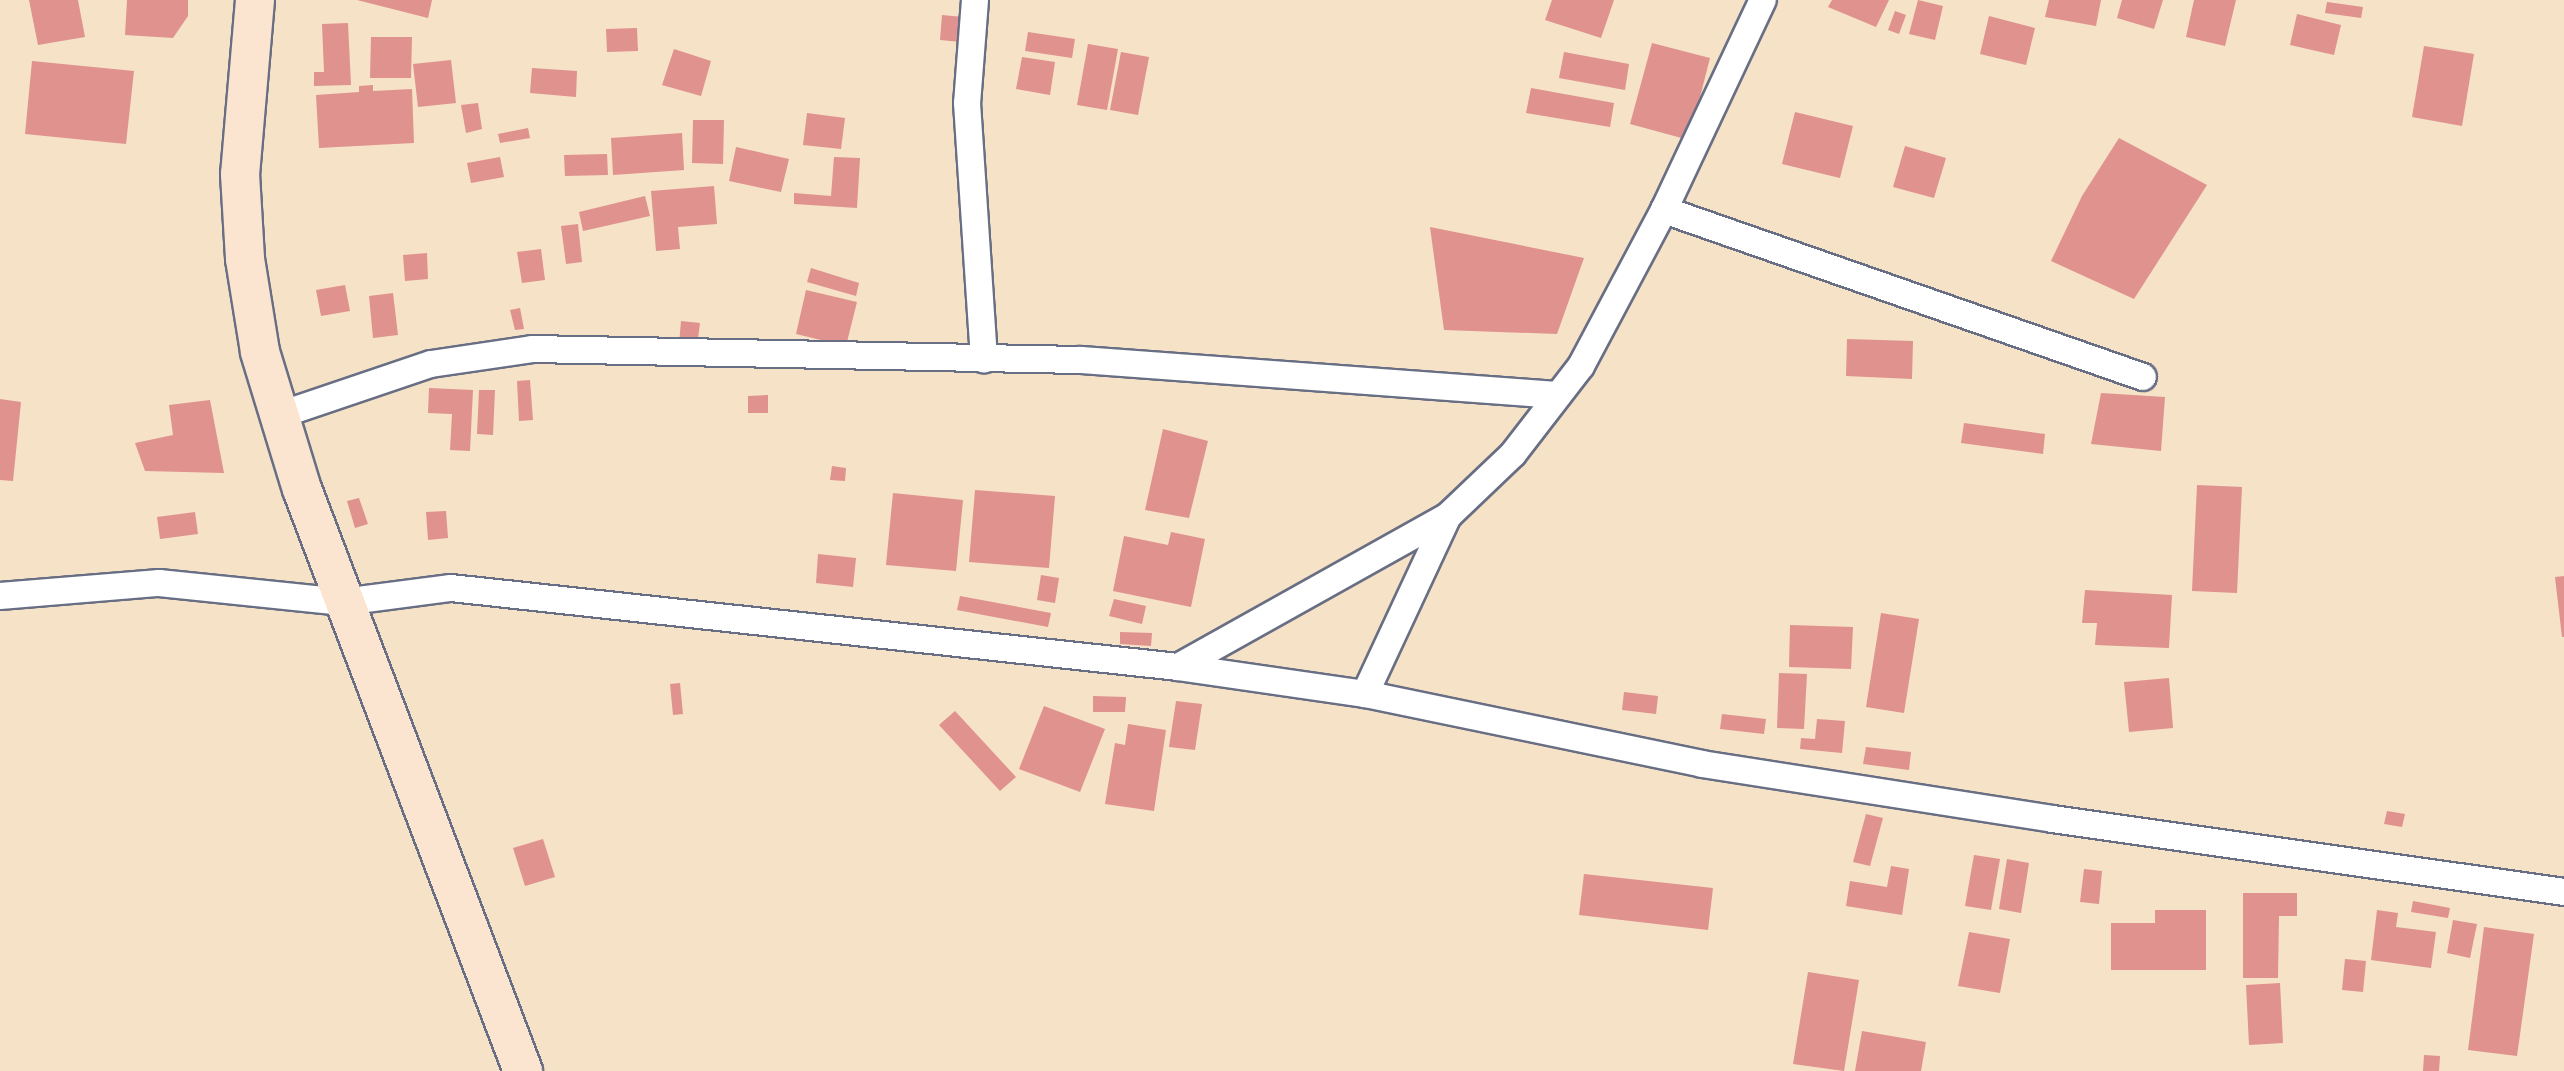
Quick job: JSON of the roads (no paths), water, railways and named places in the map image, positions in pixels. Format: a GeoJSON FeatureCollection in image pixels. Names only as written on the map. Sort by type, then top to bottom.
{"type":"FeatureCollection","features":[{"type":"Feature","properties":{"kind":"main road"},"geometry":{"type":"LineString","coordinates":[[255,0],[240,174],[245,259],[260,352],[343,602],[523,1071]]}},
{"type":"Feature","properties":{"kind":"street"},"geometry":{"type":"LineString","coordinates":[[975,0],[968,103],[984,359]]}},
{"type":"Feature","properties":{"kind":"street"},"geometry":{"type":"LineString","coordinates":[[1178,667],[1448,516],[1513,454],[1581,366],[1664,210],[1763,0]]}},
{"type":"Feature","properties":{"kind":"street"},"geometry":{"type":"LineString","coordinates":[[1664,210],[2143,377]]}},
{"type":"Feature","properties":{"kind":"street"},"geometry":{"type":"LineString","coordinates":[[280,415],[431,364],[504,349],[1081,360],[1558,396]]}},
{"type":"Feature","properties":{"kind":"street"},"geometry":{"type":"LineString","coordinates":[[1366,694],[1448,516]]}},
{"type":"Feature","properties":{"kind":"street"},"geometry":{"type":"LineString","coordinates":[[0,596],[159,583],[343,602],[451,588],[1178,667],[1366,694],[1702,764],[2052,819],[2564,891]]}}]}
